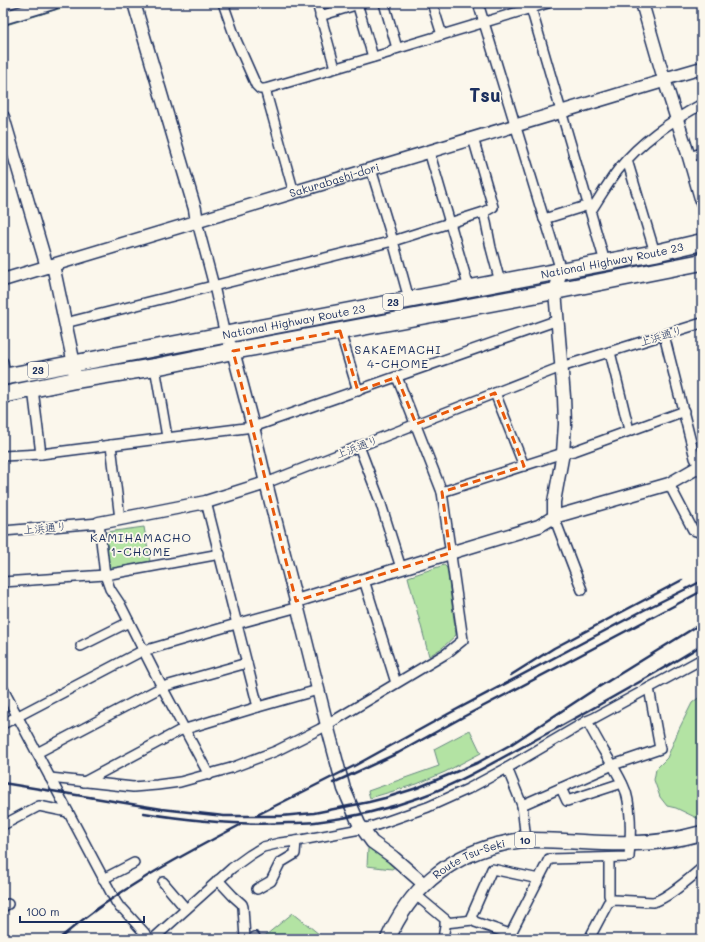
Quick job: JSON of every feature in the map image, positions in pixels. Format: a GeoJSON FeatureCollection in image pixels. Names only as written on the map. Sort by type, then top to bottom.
{"type":"FeatureCollection","features":[{"type":"Feature","properties":{"kind":"highway","name":"National Highway Route 23"},"geometry":{"type":"LineString","coordinates":[[4,372],[74,364],[655,253],[702,242]]}},
{"type":"Feature","properties":{"kind":"highway","name":"National Highway Route 23"},"geometry":{"type":"LineString","coordinates":[[3,395],[75,380],[155,367],[702,262]]}},
{"type":"Feature","properties":{"kind":"main road","name":"Route Tsu-Seki"},"geometry":{"type":"LineString","coordinates":[[388,939],[407,906],[438,872],[450,864],[479,850],[506,843],[526,840],[630,844],[662,841],[702,833]]}},
{"type":"Feature","properties":{"kind":"street"},"geometry":{"type":"LineString","coordinates":[[3,18],[52,3]]}},
{"type":"Feature","properties":{"kind":"street"},"geometry":{"type":"LineString","coordinates":[[134,3],[195,209],[214,286],[224,335],[233,351],[253,427],[294,605],[344,789],[359,824],[372,842],[393,857],[446,920],[442,939]]}},
{"type":"Feature","properties":{"kind":"street"},"geometry":{"type":"LineString","coordinates":[[223,3],[236,40],[256,85],[260,89],[265,89],[391,52],[397,48],[484,23],[528,7],[548,3]]}},
{"type":"Feature","properties":{"kind":"street"},"geometry":{"type":"LineString","coordinates":[[317,3],[335,68]]}},
{"type":"Feature","properties":{"kind":"street"},"geometry":{"type":"LineString","coordinates":[[320,16],[359,3],[373,57]]}},
{"type":"Feature","properties":{"kind":"street"},"geometry":{"type":"LineString","coordinates":[[384,3],[397,48]]}},
{"type":"Feature","properties":{"kind":"street"},"geometry":{"type":"LineString","coordinates":[[432,3],[442,35]]}},
{"type":"Feature","properties":{"kind":"street"},"geometry":{"type":"LineString","coordinates":[[478,3],[561,270],[555,291],[565,424],[563,453],[554,502],[554,518],[582,590]]}},
{"type":"Feature","properties":{"kind":"street"},"geometry":{"type":"LineString","coordinates":[[642,3],[702,202]]}},
{"type":"Feature","properties":{"kind":"street"},"geometry":{"type":"LineString","coordinates":[[528,7],[590,208],[605,262]]}},
{"type":"Feature","properties":{"kind":"street","name":"Sakurabashi-dori"},"geometry":{"type":"LineString","coordinates":[[3,280],[660,82],[664,79],[702,68]]}},
{"type":"Feature","properties":{"kind":"street"},"geometry":{"type":"LineString","coordinates":[[265,89],[294,193]]}},
{"type":"Feature","properties":{"kind":"street"},"geometry":{"type":"LineString","coordinates":[[544,219],[590,208],[611,179],[647,140],[676,118],[702,104]]}},
{"type":"Feature","properties":{"kind":"street"},"geometry":{"type":"LineString","coordinates":[[3,117],[50,266],[74,364],[75,380]]}},
{"type":"Feature","properties":{"kind":"street"},"geometry":{"type":"LineString","coordinates":[[65,323],[392,241],[484,212],[493,207],[473,138]]}},
{"type":"Feature","properties":{"kind":"street"},"geometry":{"type":"LineString","coordinates":[[429,151],[469,288]]}},
{"type":"Feature","properties":{"kind":"street"},"geometry":{"type":"LineString","coordinates":[[689,157],[702,153]]}},
{"type":"Feature","properties":{"kind":"street"},"geometry":{"type":"LineString","coordinates":[[627,160],[655,253]]}},
{"type":"Feature","properties":{"kind":"street"},"geometry":{"type":"LineString","coordinates":[[371,169],[409,299]]}},
{"type":"Feature","properties":{"kind":"street"},"geometry":{"type":"LineString","coordinates":[[484,212],[500,282]]}},
{"type":"Feature","properties":{"kind":"street"},"geometry":{"type":"LineString","coordinates":[[3,456],[41,454],[111,446],[253,427],[558,320]]}},
{"type":"Feature","properties":{"kind":"street","name":"上浜通り"},"geometry":{"type":"LineString","coordinates":[[3,531],[99,523],[206,502],[266,483],[561,367],[702,323]]}},
{"type":"Feature","properties":{"kind":"street"},"geometry":{"type":"LineString","coordinates":[[340,331],[358,391]]}},
{"type":"Feature","properties":{"kind":"street"},"geometry":{"type":"LineString","coordinates":[[3,724],[144,650],[236,624],[400,568],[539,526],[554,518],[669,484],[701,468],[695,458],[664,334]]}},
{"type":"Feature","properties":{"kind":"street"},"geometry":{"type":"LineString","coordinates":[[610,352],[629,430]]}},
{"type":"Feature","properties":{"kind":"street"},"geometry":{"type":"LineString","coordinates":[[155,367],[168,438]]}},
{"type":"Feature","properties":{"kind":"street"},"geometry":{"type":"LineString","coordinates":[[50,778],[133,787],[180,782],[231,768],[276,751],[320,729],[447,653],[463,640],[442,492],[397,377]]}},
{"type":"Feature","properties":{"kind":"street"},"geometry":{"type":"LineString","coordinates":[[33,389],[41,454]]}},
{"type":"Feature","properties":{"kind":"street"},"geometry":{"type":"LineString","coordinates":[[495,393],[524,466]]}},
{"type":"Feature","properties":{"kind":"street"},"geometry":{"type":"LineString","coordinates":[[442,492],[574,450],[684,411]]}},
{"type":"Feature","properties":{"kind":"street"},"geometry":{"type":"LineString","coordinates":[[111,446],[120,519]]}},
{"type":"Feature","properties":{"kind":"street"},"geometry":{"type":"LineString","coordinates":[[359,446],[380,501],[400,568]]}},
{"type":"Feature","properties":{"kind":"street"},"geometry":{"type":"LineString","coordinates":[[669,484],[693,530],[702,533]]}},
{"type":"Feature","properties":{"kind":"street"},"geometry":{"type":"LineString","coordinates":[[206,502],[258,707]]}},
{"type":"Feature","properties":{"kind":"street"},"geometry":{"type":"LineString","coordinates":[[99,523],[105,575],[110,589],[120,604],[209,775]]}},
{"type":"Feature","properties":{"kind":"street"},"geometry":{"type":"LineString","coordinates":[[3,582],[105,575],[220,554]]}},
{"type":"Feature","properties":{"kind":"street"},"geometry":{"type":"LineString","coordinates":[[364,580],[396,683]]}},
{"type":"Feature","properties":{"kind":"street"},"geometry":{"type":"LineString","coordinates":[[81,646],[129,622]]}},
{"type":"Feature","properties":{"kind":"street"},"geometry":{"type":"LineString","coordinates":[[3,690],[116,902],[120,908],[152,939],[232,868],[263,847],[362,829],[392,820],[439,802],[468,789],[507,768],[587,721],[702,659]]}},
{"type":"Feature","properties":{"kind":"street"},"geometry":{"type":"LineString","coordinates":[[37,753],[162,687],[247,663]]}},
{"type":"Feature","properties":{"kind":"street"},"geometry":{"type":"LineString","coordinates":[[522,805],[612,765],[660,749],[649,688]]}},
{"type":"Feature","properties":{"kind":"street"},"geometry":{"type":"LineString","coordinates":[[84,782],[179,731],[318,690]]}},
{"type":"Feature","properties":{"kind":"street"},"geometry":{"type":"LineString","coordinates":[[446,923],[473,920],[509,936],[549,859],[630,857],[628,803],[625,791],[587,721]]}},
{"type":"Feature","properties":{"kind":"street"},"geometry":{"type":"LineString","coordinates":[[507,768],[522,805],[526,840]]}},
{"type":"Feature","properties":{"kind":"street"},"geometry":{"type":"LineString","coordinates":[[561,788],[567,801],[622,783]]}},
{"type":"Feature","properties":{"kind":"street"},"geometry":{"type":"LineString","coordinates":[[3,825],[39,806],[68,812]]}},
{"type":"Feature","properties":{"kind":"street"},"geometry":{"type":"LineString","coordinates":[[257,889],[271,881],[280,863],[295,854],[296,841]]}},
{"type":"Feature","properties":{"kind":"street"},"geometry":{"type":"LineString","coordinates":[[609,858],[611,901]]}},
{"type":"Feature","properties":{"kind":"street"},"geometry":{"type":"LineString","coordinates":[[103,879],[134,863]]}},
{"type":"Feature","properties":{"kind":"street"},"geometry":{"type":"LineString","coordinates":[[473,920],[471,917],[492,868],[539,879]]}},
{"type":"Feature","properties":{"kind":"street"},"geometry":{"type":"LineString","coordinates":[[589,939],[608,902],[614,900],[658,901],[702,868]]}},
{"type":"Feature","properties":{"kind":"street"},"geometry":{"type":"LineString","coordinates":[[218,880],[242,904],[245,939]]}},
{"type":"Feature","properties":{"kind":"street"},"geometry":{"type":"LineString","coordinates":[[163,882],[186,909]]}},
{"type":"Feature","properties":{"kind":"highlighted area"},"geometry":{"type":"Polygon","coordinates":[[[340,331],[358,391],[397,377],[416,424],[495,393],[524,466],[442,492],[450,553],[296,601],[233,351],[340,331]]]}},
{"type":"Feature","properties":{"kind":"green space"},"geometry":{"type":"Polygon","coordinates":[[[65,3],[78,3],[3,26],[3,22],[65,3]]]}},
{"type":"Feature","properties":{"kind":"green space"},"geometry":{"type":"Polygon","coordinates":[[[144,527],[150,562],[112,569],[109,567],[105,535],[107,532],[144,527]]]}},
{"type":"Feature","properties":{"kind":"green space"},"geometry":{"type":"Polygon","coordinates":[[[444,565],[447,568],[456,635],[442,648],[429,656],[408,577],[444,565]]]}},
{"type":"Feature","properties":{"kind":"green space"},"geometry":{"type":"Polygon","coordinates":[[[702,695],[701,820],[676,808],[667,806],[660,797],[654,780],[656,769],[667,758],[692,703],[702,695]]]}},
{"type":"Feature","properties":{"kind":"green space"},"geometry":{"type":"Polygon","coordinates":[[[470,730],[481,753],[445,772],[417,784],[370,798],[368,791],[439,766],[434,749],[470,730]]]}},
{"type":"Feature","properties":{"kind":"green space"},"geometry":{"type":"Polygon","coordinates":[[[368,848],[373,849],[396,866],[392,869],[367,866],[368,848]]]}},
{"type":"Feature","properties":{"kind":"green space"},"geometry":{"type":"Polygon","coordinates":[[[293,913],[325,939],[261,939],[293,913]]]}},
{"type":"Feature","properties":{"kind":"railway"},"geometry":{"type":"LineString","coordinates":[[511,675],[554,648],[682,580]]}},
{"type":"Feature","properties":{"kind":"railway"},"geometry":{"type":"LineString","coordinates":[[257,815],[354,766],[450,713],[644,610],[702,581]]}},
{"type":"Feature","properties":{"kind":"railway"},"geometry":{"type":"LineString","coordinates":[[333,783],[398,753],[463,717],[702,591]]}},
{"type":"Feature","properties":{"kind":"railway"},"geometry":{"type":"LineString","coordinates":[[3,783],[162,809],[224,816],[281,816],[314,813],[369,802],[417,788],[477,763],[510,745],[589,693],[702,623]]}},
{"type":"Feature","properties":{"kind":"railway"},"geometry":{"type":"LineString","coordinates":[[144,813],[234,823],[302,823],[342,818],[395,805],[438,790],[487,766],[626,690],[702,645]]}},
{"type":"Feature","properties":{"kind":"railway"},"geometry":{"type":"LineString","coordinates":[[59,939],[123,891],[169,863],[240,825]]}},
{"type":"Feature","properties":{"kind":"district","name":"Tsu"},"geometry":{"type":"Point","coordinates":[485,95]}},
{"type":"Feature","properties":{"kind":"district","name":"SAKAEMACHI 4-CHOME"},"geometry":{"type":"Point","coordinates":[398,357]}},
{"type":"Feature","properties":{"kind":"district","name":"KAMIHAMACHO 1-CHOME"},"geometry":{"type":"Point","coordinates":[141,545]}}]}
